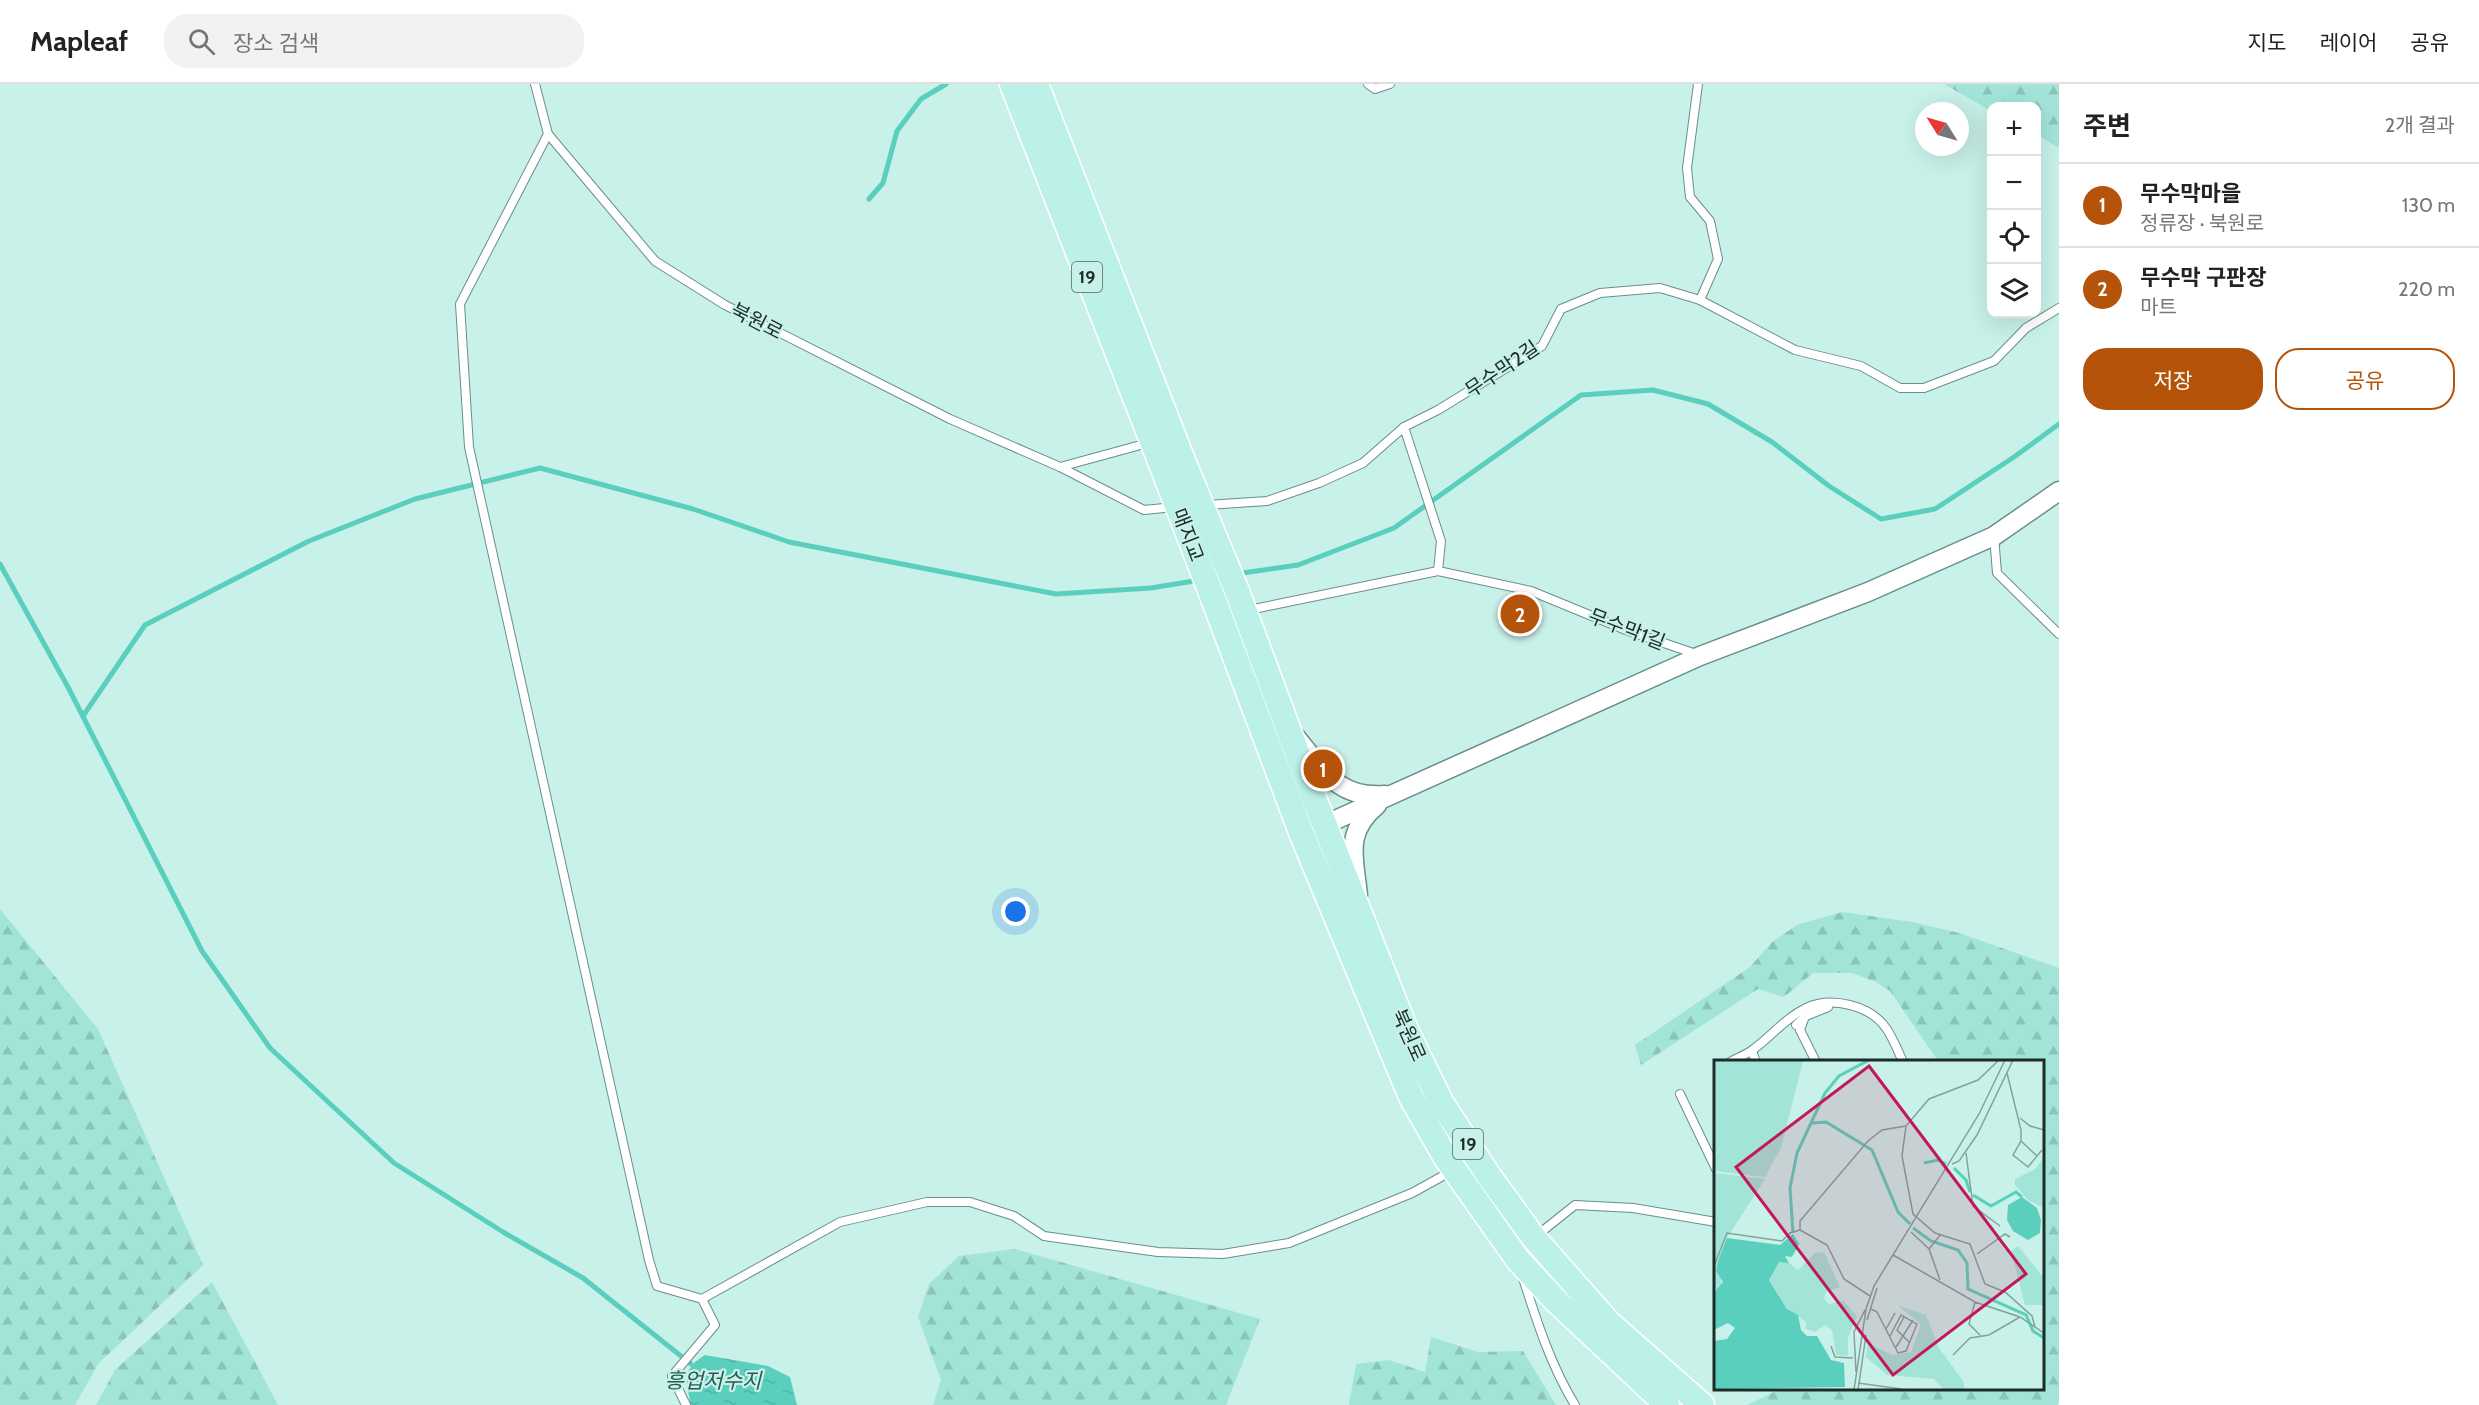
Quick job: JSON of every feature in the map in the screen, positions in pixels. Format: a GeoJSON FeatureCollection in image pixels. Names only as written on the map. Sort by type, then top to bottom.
{"type":"FeatureCollection","features":[{"type":"Feature","properties":{"kind":"main road","name":"19"},"geometry":{"type":"LineString","coordinates":[[1012,84],[1173,466]]}},
{"type":"Feature","properties":{"kind":"main road","name":"19"},"geometry":{"type":"LineString","coordinates":[[1036,84],[1162,438]]}},
{"type":"Feature","properties":{"kind":"main road","name":"매지교"},"geometry":{"type":"LineString","coordinates":[[1173,466],[1214,601]]}},
{"type":"Feature","properties":{"kind":"main road","name":"매지교"},"geometry":{"type":"LineString","coordinates":[[1173,466],[1241,601]]}},
{"type":"Feature","properties":{"kind":"main road","name":"북원로"},"geometry":{"type":"LineString","coordinates":[[1214,601],[1302,835],[1411,1097],[1454,1169],[1518,1260],[1556,1301],[1667,1405]]}},
{"type":"Feature","properties":{"kind":"main road","name":"북원로"},"geometry":{"type":"LineString","coordinates":[[1241,601],[1406,1030],[1441,1102],[1489,1176],[1534,1238],[1609,1323],[1702,1405]]}},
{"type":"Feature","properties":{"kind":"street"},"geometry":{"type":"LineString","coordinates":[[1302,835],[1700,656],[1868,592],[1994,536],[2059,490]]}},
{"type":"Feature","properties":{"kind":"street"},"geometry":{"type":"LineString","coordinates":[[1288,727],[1340,786],[1358,794],[1389,794]]}},
{"type":"Feature","properties":{"kind":"street"},"geometry":{"type":"LineString","coordinates":[[1359,908],[1353,851],[1355,832],[1363,817],[1389,794]]}},
{"type":"Feature","properties":{"kind":"lane","name":"북원로"},"geometry":{"type":"LineString","coordinates":[[535,84],[549,134],[655,261],[725,305],[950,419],[1060,467]]}},
{"type":"Feature","properties":{"kind":"lane"},"geometry":{"type":"LineString","coordinates":[[1368,84],[1375,89],[1390,84]]}},
{"type":"Feature","properties":{"kind":"lane"},"geometry":{"type":"LineString","coordinates":[[1698,84],[1687,168],[1690,197],[1710,221],[1718,259],[1700,300]]}},
{"type":"Feature","properties":{"kind":"lane"},"geometry":{"type":"LineString","coordinates":[[549,134],[460,304],[469,447],[479,502],[649,1260],[657,1286],[702,1299],[840,1222],[927,1202],[970,1202],[1014,1216],[1044,1236],[1158,1252],[1223,1254],[1289,1243],[1412,1192],[1454,1169]]}},
{"type":"Feature","properties":{"kind":"lane","name":"무수막2길"},"geometry":{"type":"LineString","coordinates":[[1060,467],[1144,510],[1267,501],[1320,483],[1363,463],[1404,427],[1438,410],[1542,346],[1561,309],[1600,293],[1660,288],[1700,300],[1795,350],[1861,366],[1900,388],[1924,388],[1994,360],[2026,328],[2059,308]]}},
{"type":"Feature","properties":{"kind":"lane"},"geometry":{"type":"LineString","coordinates":[[1404,427],[1441,542],[1438,571]]}},
{"type":"Feature","properties":{"kind":"lane"},"geometry":{"type":"LineString","coordinates":[[1060,467],[1162,438]]}},
{"type":"Feature","properties":{"kind":"lane"},"geometry":{"type":"LineString","coordinates":[[1994,536],[1997,573],[2059,634]]}},
{"type":"Feature","properties":{"kind":"lane","name":"무수막1길"},"geometry":{"type":"LineString","coordinates":[[1241,601],[1438,571],[1531,591],[1626,630],[1700,656]]}},
{"type":"Feature","properties":{"kind":"lane"},"geometry":{"type":"LineString","coordinates":[[1734,1060],[1750,1051],[1808,1007],[1843,1004],[1867,1011],[1886,1027],[1902,1060]]}},
{"type":"Feature","properties":{"kind":"lane"},"geometry":{"type":"LineString","coordinates":[[1796,1025],[1806,1016],[1831,1006],[1856,1011],[1882,1029],[1897,1060]]}},
{"type":"Feature","properties":{"kind":"lane"},"geometry":{"type":"LineString","coordinates":[[1751,1058],[1808,1007]]}},
{"type":"Feature","properties":{"kind":"lane"},"geometry":{"type":"LineString","coordinates":[[1806,1016],[1800,1030],[1815,1060]]}},
{"type":"Feature","properties":{"kind":"lane"},"geometry":{"type":"LineString","coordinates":[[1680,1094],[1714,1165]]}},
{"type":"Feature","properties":{"kind":"lane"},"geometry":{"type":"LineString","coordinates":[[1534,1238],[1575,1205],[1633,1208],[1714,1222]]}},
{"type":"Feature","properties":{"kind":"lane"},"geometry":{"type":"LineString","coordinates":[[1518,1260],[1535,1317],[1558,1376],[1575,1405]]}},
{"type":"Feature","properties":{"kind":"lane"},"geometry":{"type":"LineString","coordinates":[[686,1405],[672,1376],[715,1325],[702,1299]]}},
{"type":"Feature","properties":{"kind":"green space"},"geometry":{"type":"Polygon","coordinates":[[[1944,84],[2059,84],[2059,148],[2041,137],[2041,102],[1987,102],[1987,109],[1944,84]]]}},
{"type":"Feature","properties":{"kind":"green space"},"geometry":{"type":"Polygon","coordinates":[[[0,909],[98,1029],[203,1265],[98,1364],[75,1405],[0,1405],[0,909]]]}},
{"type":"Feature","properties":{"kind":"green space"},"geometry":{"type":"Polygon","coordinates":[[[1842,912],[1912,922],[1959,933],[2059,968],[2059,1402],[2057,1405],[1747,1405],[1778,1390],[2044,1390],[2044,1060],[1937,1060],[1890,991],[1876,982],[1852,973],[1813,973],[1784,997],[1758,989],[1641,1065],[1635,1045],[1750,967],[1772,942],[1797,925],[1842,912]]]}},
{"type":"Feature","properties":{"kind":"green space"},"geometry":{"type":"Polygon","coordinates":[[[1015,1249],[1260,1319],[1226,1405],[933,1405],[941,1380],[918,1317],[929,1284],[959,1256],[1015,1249]]]}},
{"type":"Feature","properties":{"kind":"green space"},"geometry":{"type":"Polygon","coordinates":[[[212,1282],[278,1405],[96,1405],[115,1370],[212,1282]]]}},
{"type":"Feature","properties":{"kind":"green space"},"geometry":{"type":"Polygon","coordinates":[[[1431,1337],[1478,1352],[1523,1351],[1556,1405],[1349,1405],[1356,1364],[1389,1360],[1425,1372],[1431,1337]]]}},
{"type":"Feature","properties":{"kind":"water","name":"흥업저수지"},"geometry":{"type":"Polygon","coordinates":[[[705,1355],[768,1366],[790,1377],[797,1405],[691,1405],[687,1376],[697,1360],[705,1355]]]}},
{"type":"Feature","properties":{"kind":"waterway"},"geometry":{"type":"LineString","coordinates":[[869,199],[883,183],[897,131],[921,99],[946,84]]}},
{"type":"Feature","properties":{"kind":"waterway"},"geometry":{"type":"LineString","coordinates":[[1236,574],[1298,565],[1394,528],[1581,395],[1653,390],[1708,404],[1772,442],[1829,486],[1881,519],[1935,509],[2059,424]]}},
{"type":"Feature","properties":{"kind":"waterway"},"geometry":{"type":"LineString","coordinates":[[83,716],[145,625],[309,541],[415,499],[540,468],[693,509],[789,542],[1056,594],[1151,588],[1200,580]]}},
{"type":"Feature","properties":{"kind":"waterway"},"geometry":{"type":"LineString","coordinates":[[0,564],[69,689],[202,951],[270,1048],[394,1163],[503,1232],[583,1278],[691,1364]]}},
{"type":"Feature","properties":{"kind":"place","name":"무수막 구판장"},"geometry":{"type":"Point","coordinates":[1520,614]}},
{"type":"Feature","properties":{"kind":"place","name":"무수막마을"},"geometry":{"type":"Point","coordinates":[1323,769]}}]}
